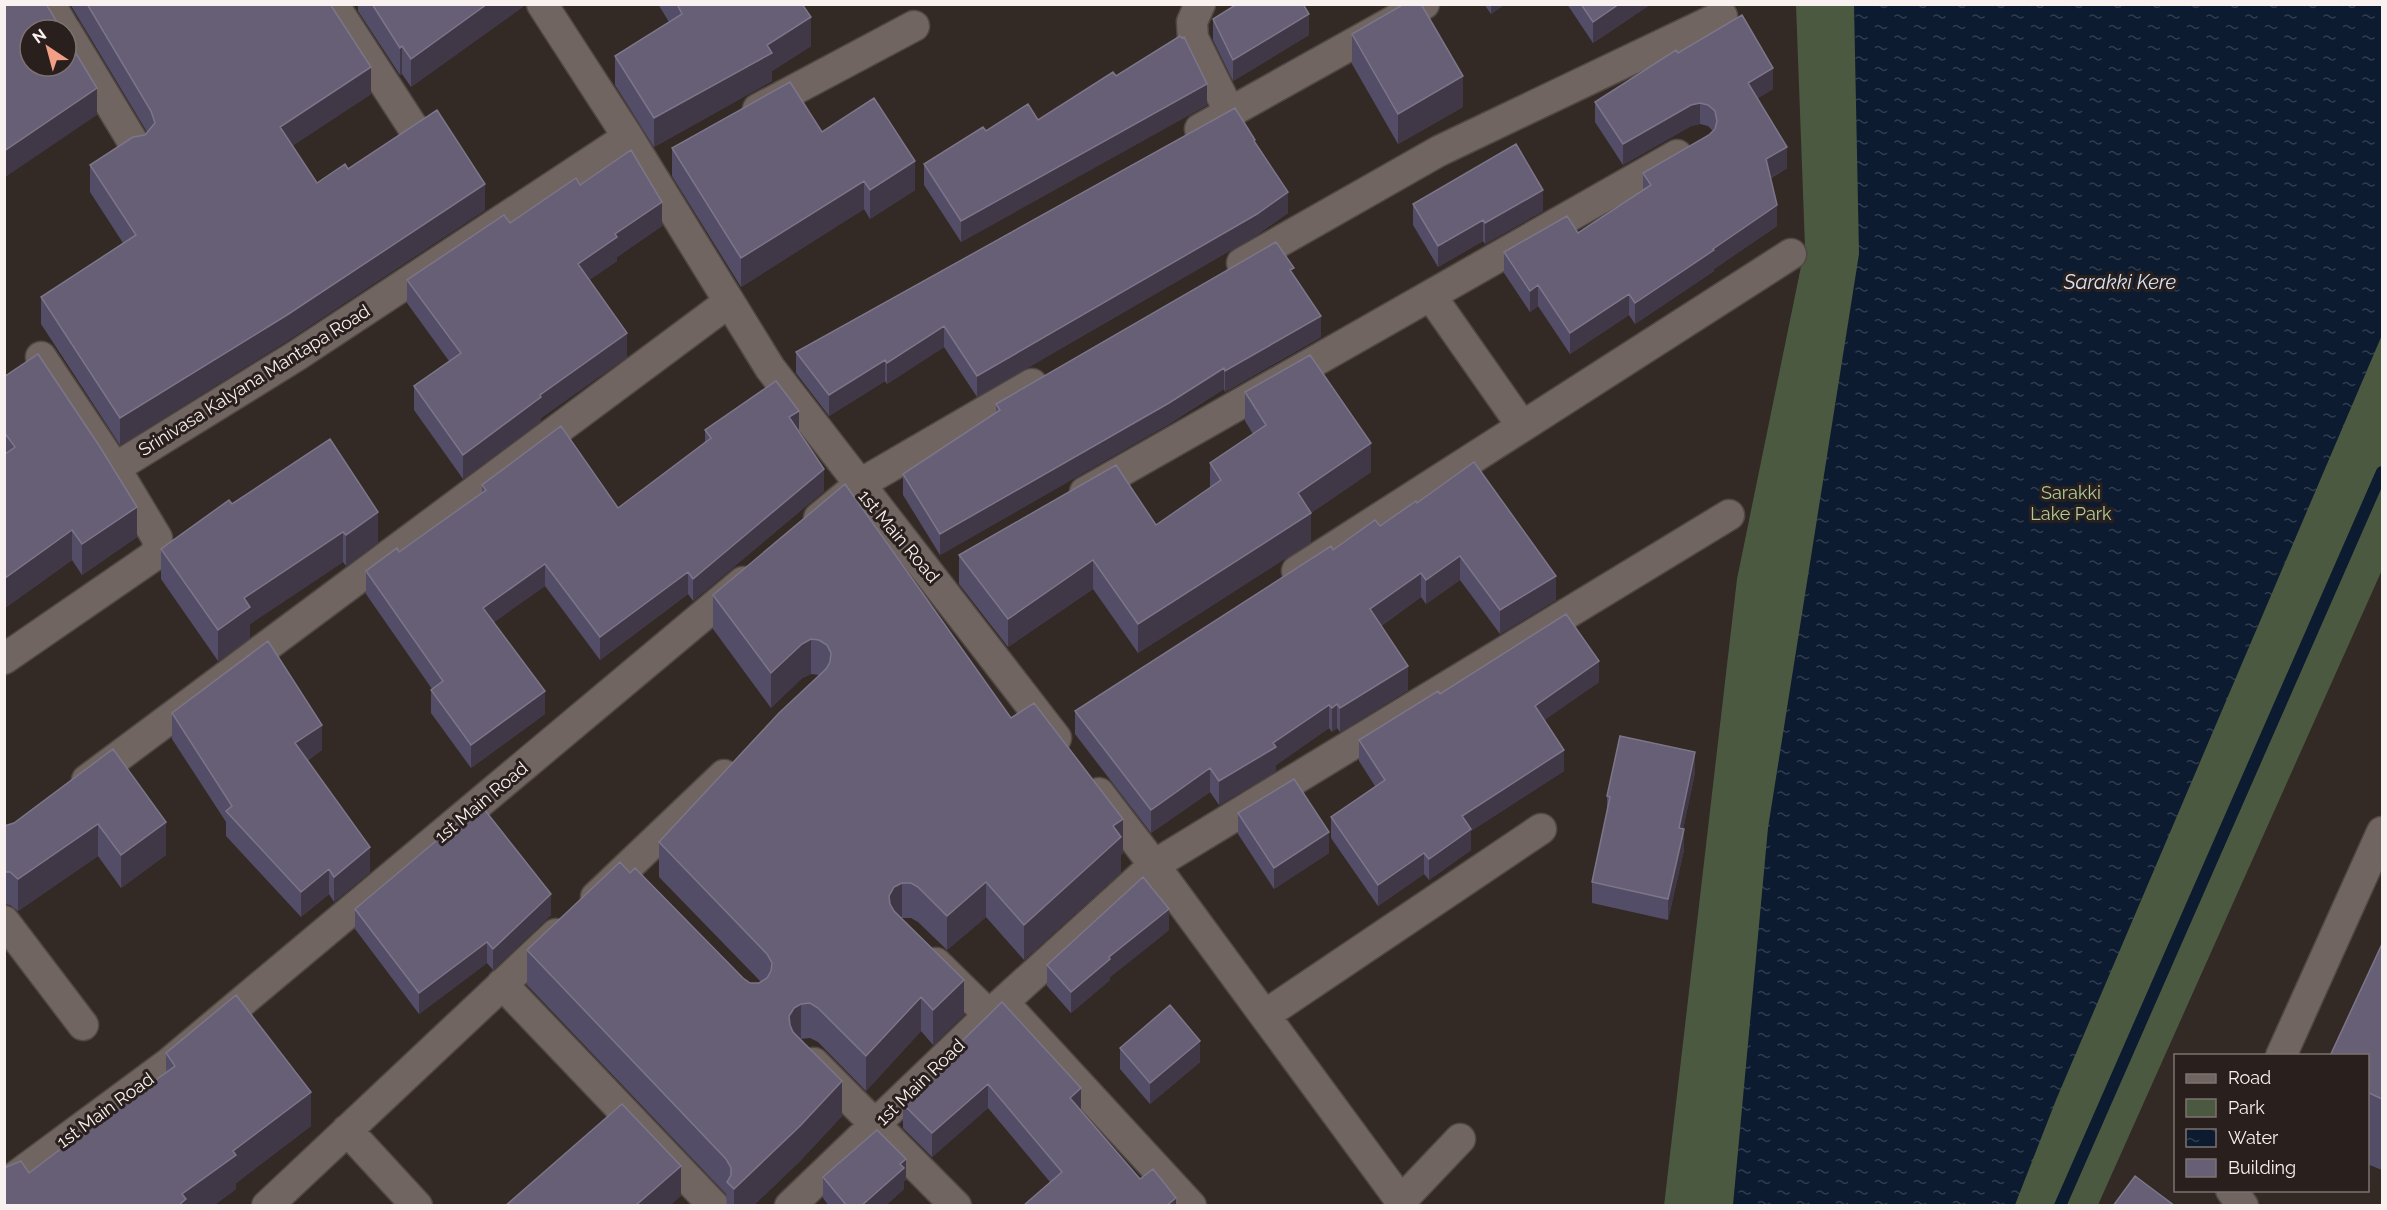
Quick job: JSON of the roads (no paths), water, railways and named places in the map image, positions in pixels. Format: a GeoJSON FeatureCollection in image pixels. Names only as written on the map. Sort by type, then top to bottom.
{"type":"FeatureCollection","features":[{"type":"Feature","properties":{"kind":"street"},"geometry":{"type":"LineString","coordinates":[[50,4],[59,18]]}},
{"type":"Feature","properties":{"kind":"street"},"geometry":{"type":"LineString","coordinates":[[333,4],[414,129]]}},
{"type":"Feature","properties":{"kind":"street"},"geometry":{"type":"LineString","coordinates":[[542,4],[628,137],[658,165],[729,302],[781,363],[860,484],[1057,370]]}},
{"type":"Feature","properties":{"kind":"street"},"geometry":{"type":"LineString","coordinates":[[1200,4],[1192,22],[1193,38],[1230,113]]}},
{"type":"Feature","properties":{"kind":"street"},"geometry":{"type":"LineString","coordinates":[[1179,141],[1424,4]]}},
{"type":"Feature","properties":{"kind":"street"},"geometry":{"type":"LineString","coordinates":[[1222,274],[1439,151],[1722,16]]}},
{"type":"Feature","properties":{"kind":"street"},"geometry":{"type":"LineString","coordinates":[[738,120],[914,26]]}},
{"type":"Feature","properties":{"kind":"street"},"geometry":{"type":"LineString","coordinates":[[78,50],[136,147]]}},
{"type":"Feature","properties":{"kind":"street","name":"Srinivasa Kalyana Mantapa Road"},"geometry":{"type":"LineString","coordinates":[[116,468],[296,356],[628,137]]}},
{"type":"Feature","properties":{"kind":"street"},"geometry":{"type":"LineString","coordinates":[[1058,507],[1700,141]]}},
{"type":"Feature","properties":{"kind":"street"},"geometry":{"type":"LineString","coordinates":[[1271,588],[1791,254]]}},
{"type":"Feature","properties":{"kind":"street"},"geometry":{"type":"LineString","coordinates":[[1431,296],[1522,426]]}},
{"type":"Feature","properties":{"kind":"street"},"geometry":{"type":"LineString","coordinates":[[62,799],[729,302]]}},
{"type":"Feature","properties":{"kind":"street"},"geometry":{"type":"LineString","coordinates":[[8,648],[154,555],[158,549],[158,538],[116,468],[41,357]]}},
{"type":"Feature","properties":{"kind":"street","name":"1st Main Road"},"geometry":{"type":"LineString","coordinates":[[790,1206],[997,1009],[1154,865],[1078,766],[1060,724],[944,572],[860,484],[797,537]]}},
{"type":"Feature","properties":{"kind":"street"},"geometry":{"type":"LineString","coordinates":[[1460,1139],[1399,1203],[1265,1015],[1154,865],[1729,515]]}},
{"type":"Feature","properties":{"kind":"street","name":"1st Main Road"},"geometry":{"type":"LineString","coordinates":[[4,1185],[169,1063],[760,568]]}},
{"type":"Feature","properties":{"kind":"street"},"geometry":{"type":"LineString","coordinates":[[267,1206],[502,984],[634,876],[746,755]]}},
{"type":"Feature","properties":{"kind":"street"},"geometry":{"type":"LineString","coordinates":[[1265,1015],[1541,829]]}},
{"type":"Feature","properties":{"kind":"street"},"geometry":{"type":"LineString","coordinates":[[2282,1054],[2382,832]]}},
{"type":"Feature","properties":{"kind":"street"},"geometry":{"type":"LineString","coordinates":[[4,921],[82,1025]]}},
{"type":"Feature","properties":{"kind":"street"},"geometry":{"type":"LineString","coordinates":[[915,942],[997,1009],[1191,1206]]}},
{"type":"Feature","properties":{"kind":"street"},"geometry":{"type":"LineString","coordinates":[[502,984],[714,1206]]}},
{"type":"Feature","properties":{"kind":"street"},"geometry":{"type":"LineString","coordinates":[[806,1055],[956,1206]]}},
{"type":"Feature","properties":{"kind":"street"},"geometry":{"type":"LineString","coordinates":[[347,1130],[417,1206]]}},
{"type":"Feature","properties":{"kind":"street"},"geometry":{"type":"LineString","coordinates":[[2232,1192],[2243,1206]]}},
{"type":"Feature","properties":{"kind":"water","name":"Sarakki Kere"},"geometry":{"type":"Polygon","coordinates":[[[1854,5],[2382,5],[2382,335],[2056,1100],[2015,1205],[1733,1205],[1768,828],[1859,254],[1854,5]]]}},
{"type":"Feature","properties":{"kind":"waterway"},"geometry":{"type":"LineString","coordinates":[[2060,1206],[2382,472]]}},
{"type":"Feature","properties":{"kind":"park label","name":"Sarakki Lake Park"},"geometry":{"type":"Point","coordinates":[2071,502]}}]}
